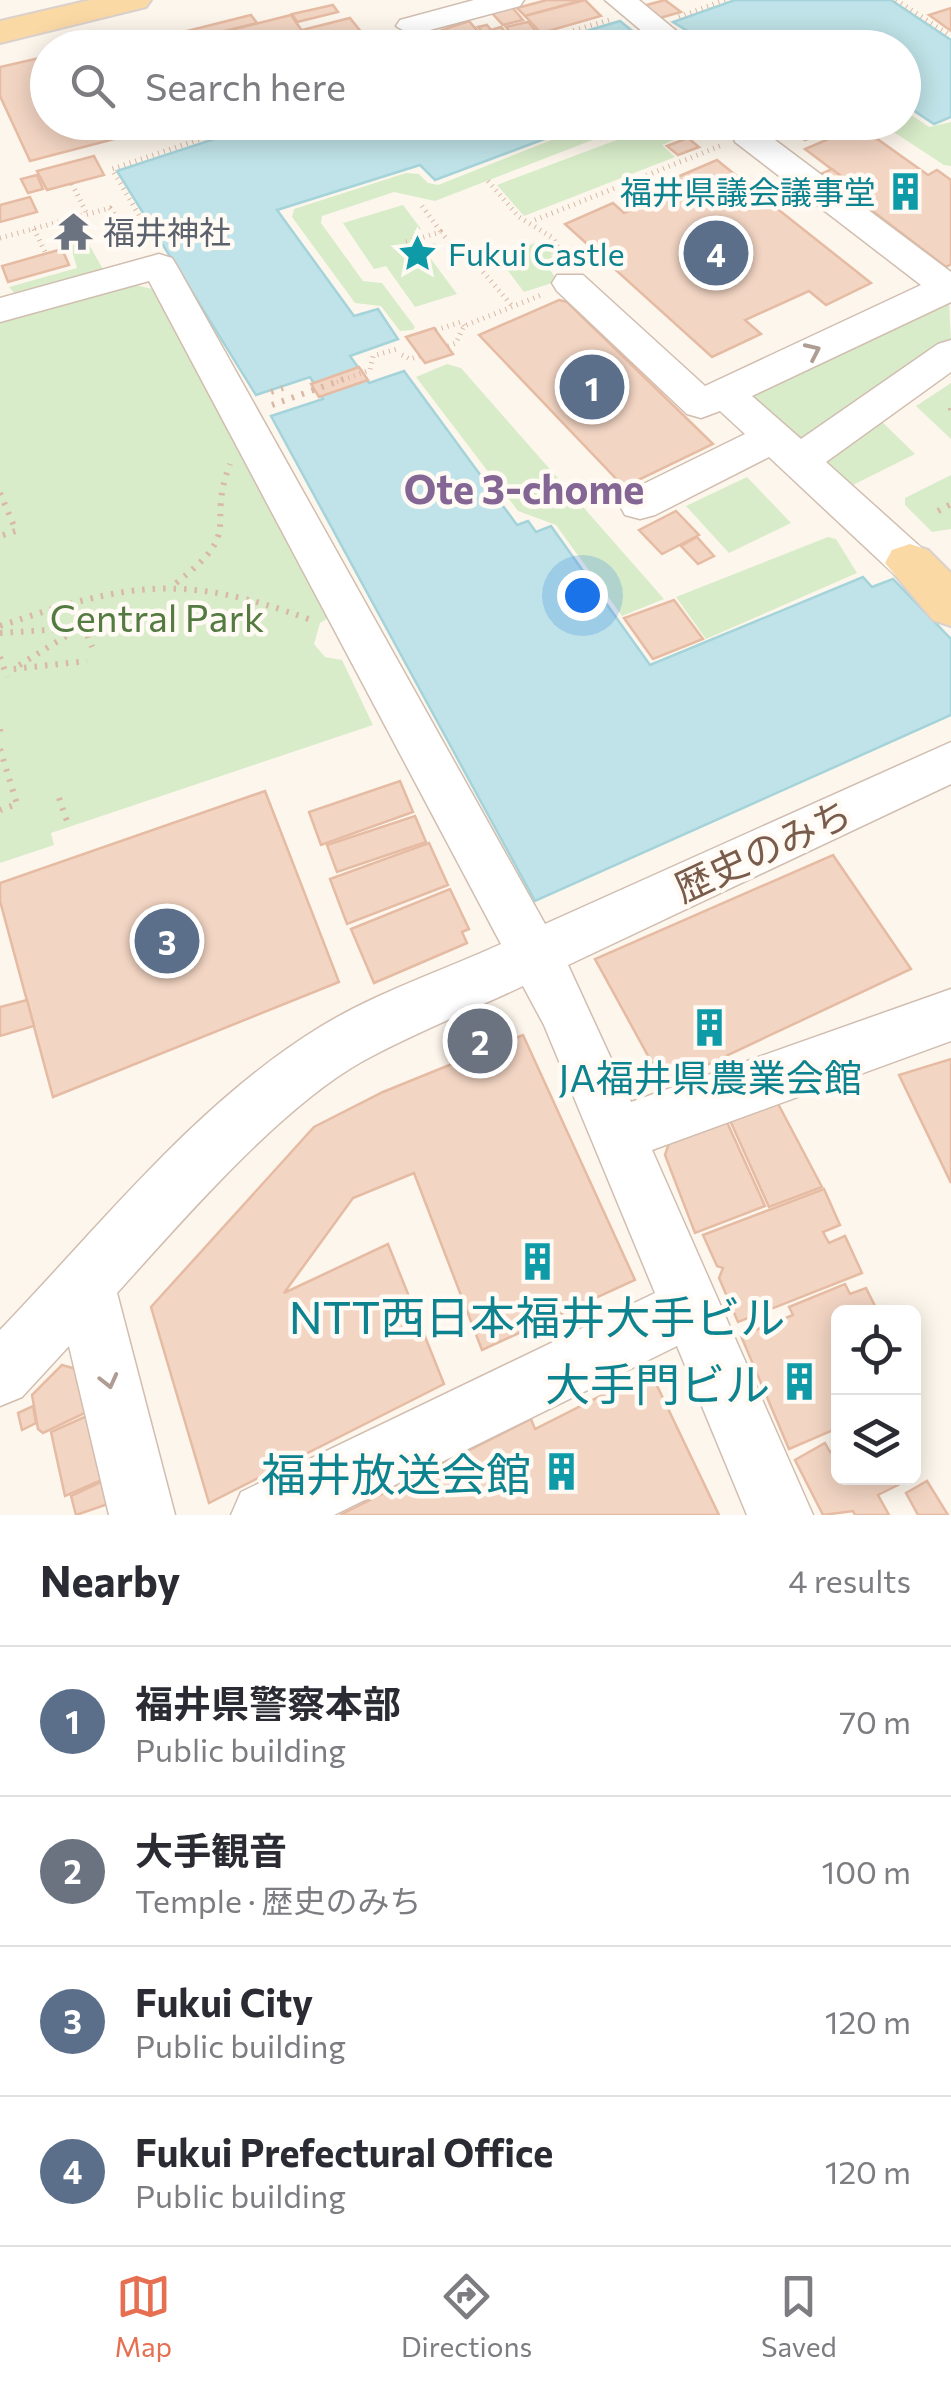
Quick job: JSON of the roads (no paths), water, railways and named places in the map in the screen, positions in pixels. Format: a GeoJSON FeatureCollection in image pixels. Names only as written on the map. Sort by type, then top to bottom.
{"type":"FeatureCollection","features":[{"type":"Feature","properties":{"kind":"main road"},"geometry":{"type":"LineString","coordinates":[[0,32],[66,8],[134,0]]}},
{"type":"Feature","properties":{"kind":"main road"},"geometry":{"type":"LineString","coordinates":[[910,563],[951,606]]}},
{"type":"Feature","properties":{"kind":"street"},"geometry":{"type":"LineString","coordinates":[[390,0],[414,30]]}},
{"type":"Feature","properties":{"kind":"street"},"geometry":{"type":"LineString","coordinates":[[437,30],[509,0]]}},
{"type":"Feature","properties":{"kind":"street"},"geometry":{"type":"LineString","coordinates":[[636,13],[658,30]]}},
{"type":"Feature","properties":{"kind":"street"},"geometry":{"type":"LineString","coordinates":[[570,284],[701,404],[949,289],[760,140]]}},
{"type":"Feature","properties":{"kind":"street"},"geometry":{"type":"LineString","coordinates":[[0,310],[154,258],[256,416],[356,628],[553,945],[564,1010],[780,1515]]}},
{"type":"Feature","properties":{"kind":"street"},"geometry":{"type":"LineString","coordinates":[[640,504],[787,448],[951,353]]}},
{"type":"Feature","properties":{"kind":"street"},"geometry":{"type":"LineString","coordinates":[[725,393],[910,563]]}},
{"type":"Feature","properties":{"kind":"street","name":"歴史のみち"},"geometry":{"type":"LineString","coordinates":[[0,1375],[204,1159],[306,1068],[360,1034],[951,762]]}},
{"type":"Feature","properties":{"kind":"street"},"geometry":{"type":"LineString","coordinates":[[619,1134],[951,1014]]}},
{"type":"Feature","properties":{"kind":"street"},"geometry":{"type":"LineString","coordinates":[[85,1286],[142,1515]]}},
{"type":"Feature","properties":{"kind":"street"},"geometry":{"type":"LineString","coordinates":[[264,1515],[692,1307]]}},
{"type":"Feature","properties":{"kind":"water"},"geometry":{"type":"Polygon","coordinates":[[[735,0],[891,0],[951,40],[951,117],[934,124],[921,115],[921,30],[686,30],[673,22],[735,0]]]}},
{"type":"Feature","properties":{"kind":"water"},"geometry":{"type":"Polygon","coordinates":[[[620,21],[631,30],[590,30],[620,21]]]}},
{"type":"Feature","properties":{"kind":"water"},"geometry":{"type":"Polygon","coordinates":[[[211,140],[542,140],[435,180],[420,165],[277,210],[354,316],[378,309],[398,339],[350,356],[369,383],[404,371],[517,525],[528,521],[536,532],[551,526],[650,665],[863,577],[872,587],[893,579],[951,639],[951,715],[535,901],[271,416],[323,399],[310,377],[256,395],[117,171],[211,140]]]}},
{"type":"Feature","properties":{"kind":"place","name":"福井県議会議事堂"},"geometry":{"type":"Point","coordinates":[906,191]}},
{"type":"Feature","properties":{"kind":"place","name":"福井神社"},"geometry":{"type":"Point","coordinates":[73,231]}},
{"type":"Feature","properties":{"kind":"place","name":"Fukui Castle"},"geometry":{"type":"Point","coordinates":[418,253]}},
{"type":"Feature","properties":{"kind":"place","name":"Fukui Prefectural Office"},"geometry":{"type":"Point","coordinates":[716,253]}},
{"type":"Feature","properties":{"kind":"place","name":"福井県警察本部"},"geometry":{"type":"Point","coordinates":[592,387]}},
{"type":"Feature","properties":{"kind":"place","name":"Fukui City"},"geometry":{"type":"Point","coordinates":[167,941]}},
{"type":"Feature","properties":{"kind":"place","name":"JA福井県農業会館"},"geometry":{"type":"Point","coordinates":[710,1027]}},
{"type":"Feature","properties":{"kind":"place","name":"大手観音"},"geometry":{"type":"Point","coordinates":[480,1041]}},
{"type":"Feature","properties":{"kind":"place","name":"NTT西日本福井大手ビル"},"geometry":{"type":"Point","coordinates":[537,1262]}},
{"type":"Feature","properties":{"kind":"place","name":"大手門ビル"},"geometry":{"type":"Point","coordinates":[800,1382]}},
{"type":"Feature","properties":{"kind":"place","name":"福井放送会館"},"geometry":{"type":"Point","coordinates":[561,1472]}},
{"type":"Feature","properties":{"kind":"district","name":"Ote 3-chome"},"geometry":{"type":"Point","coordinates":[524,487]}},
{"type":"Feature","properties":{"kind":"park label","name":"Central Park"},"geometry":{"type":"Point","coordinates":[157,616]}}]}
